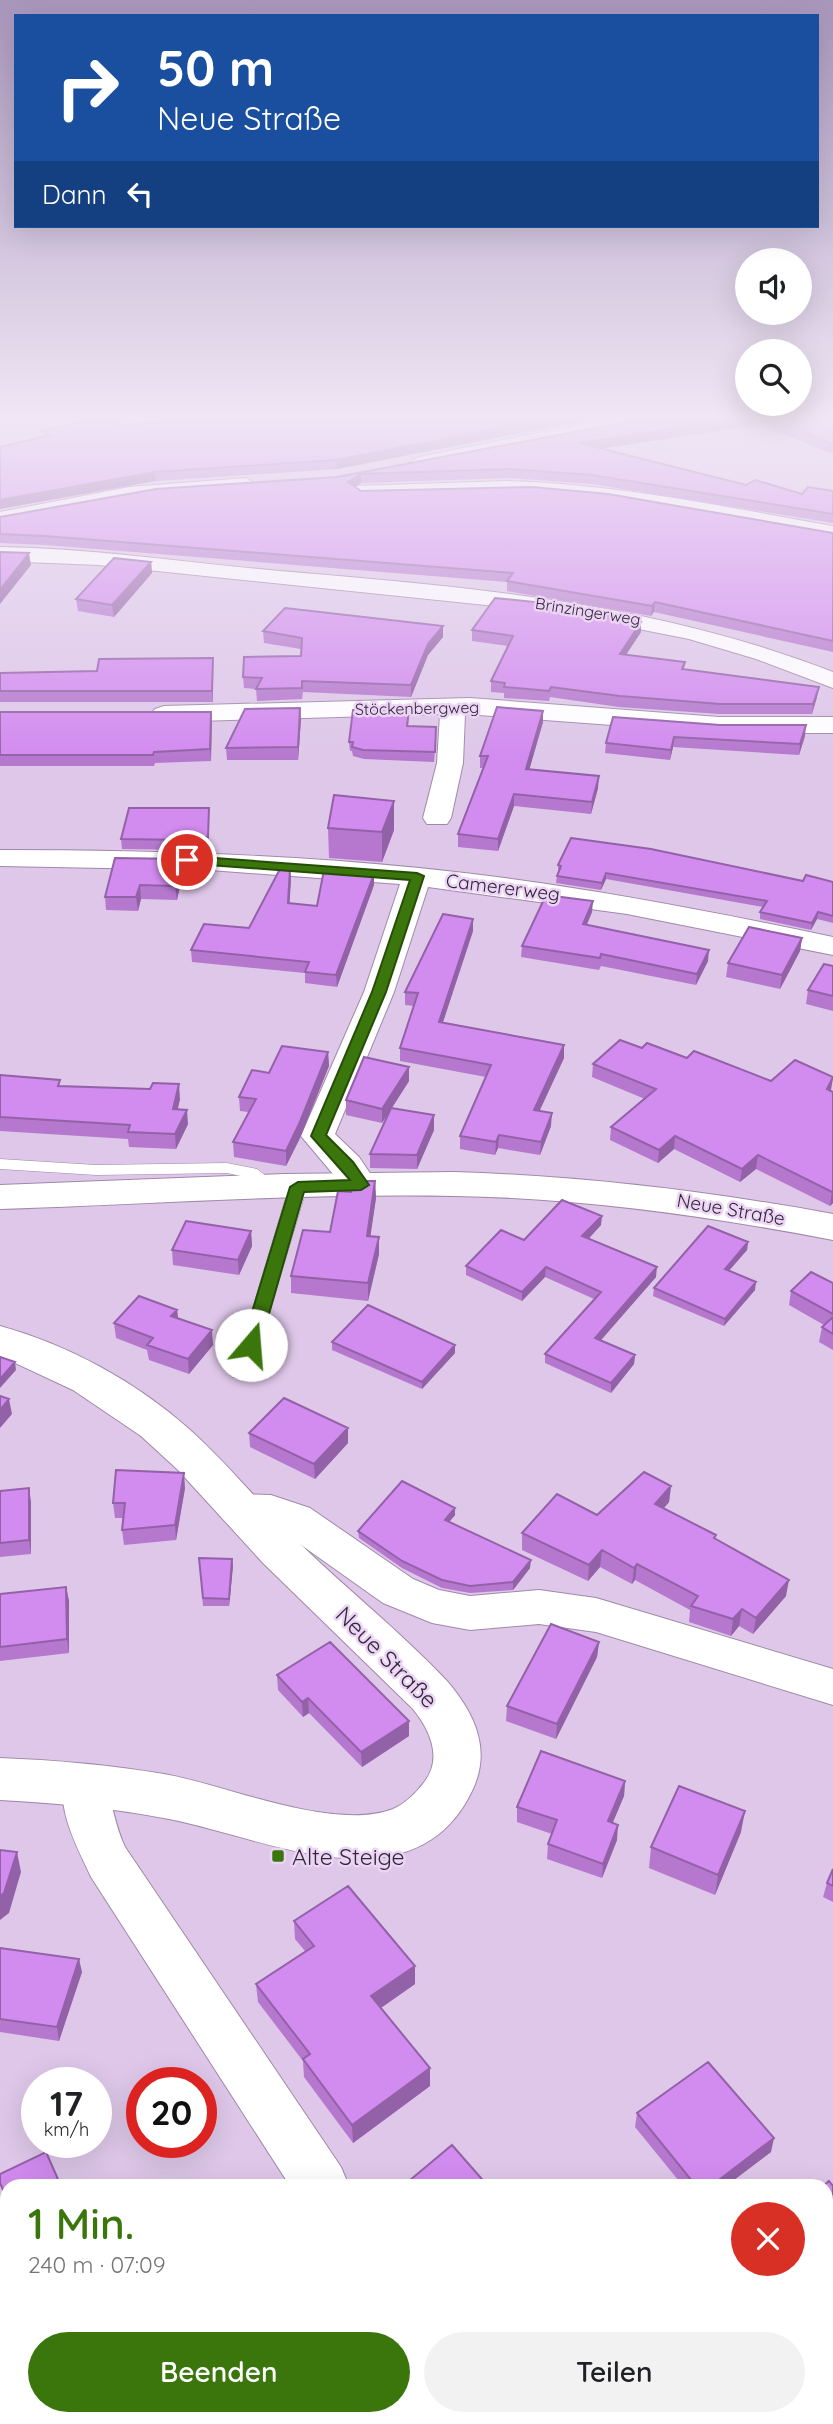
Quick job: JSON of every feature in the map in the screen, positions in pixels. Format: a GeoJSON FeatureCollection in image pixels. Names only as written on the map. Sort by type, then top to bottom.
{"type":"FeatureCollection","features":[{"type":"Feature","properties":{"kind":"street","name":"Brinzingerweg"},"geometry":{"type":"LineString","coordinates":[[0,554],[397,588],[573,607],[712,636],[833,681]]}},
{"type":"Feature","properties":{"kind":"street"},"geometry":{"type":"LineString","coordinates":[[437,818],[450,763],[453,706]]}},
{"type":"Feature","properties":{"kind":"street","name":"Stöckenbergweg"},"geometry":{"type":"LineString","coordinates":[[138,714],[488,706],[692,724],[833,726]]}},
{"type":"Feature","properties":{"kind":"street","name":"Camererweg"},"geometry":{"type":"LineString","coordinates":[[0,858],[200,861],[417,876],[597,900],[833,946]]}},
{"type":"Feature","properties":{"kind":"street"},"geometry":{"type":"LineString","coordinates":[[361,1185],[347,1165],[318,1136],[379,992],[417,876]]}},
{"type":"Feature","properties":{"kind":"street","name":"Neue Straße"},"geometry":{"type":"LineString","coordinates":[[0,1197],[361,1185],[490,1185],[633,1195],[833,1227]]}},
{"type":"Feature","properties":{"kind":"street","name":"Neue Straße"},"geometry":{"type":"LineString","coordinates":[[0,1340],[84,1376],[138,1411],[183,1450],[238,1509],[410,1677],[445,1717],[458,1748],[455,1772],[444,1795],[426,1815],[405,1828],[361,1838],[319,1834],[172,1797],[84,1784],[0,1779]]}},
{"type":"Feature","properties":{"kind":"street"},"geometry":{"type":"LineString","coordinates":[[238,1509],[271,1510],[295,1519],[398,1591],[432,1606],[470,1613],[539,1607],[607,1617],[833,1687]]}},
{"type":"Feature","properties":{"kind":"street"},"geometry":{"type":"LineString","coordinates":[[84,1784],[93,1830],[108,1862],[317,2179]]}},
{"type":"Feature","properties":{"kind":"lane"},"geometry":{"type":"LineString","coordinates":[[0,1164],[96,1170],[227,1168],[251,1173],[285,1187],[251,1345],[239,1372]]}},
{"type":"Feature","properties":{"kind":"building"},"geometry":{"type":"Polygon","coordinates":[[[828,532],[833,533],[833,641],[655,602],[652,606],[507,581],[513,573],[0,534],[828,532]]]}},
{"type":"Feature","properties":{"kind":"building"},"geometry":{"type":"Polygon","coordinates":[[[0,552],[29,553],[0,590],[0,552]]]}},
{"type":"Feature","properties":{"kind":"building"},"geometry":{"type":"Polygon","coordinates":[[[114,558],[151,562],[112,605],[76,599],[114,558]]]}},
{"type":"Feature","properties":{"kind":"building"},"geometry":{"type":"Polygon","coordinates":[[[495,598],[553,604],[641,622],[620,654],[685,662],[682,669],[819,687],[813,704],[720,704],[551,687],[549,691],[504,687],[505,683],[491,681],[513,636],[472,630],[495,598]]]}},
{"type":"Feature","properties":{"kind":"building"},"geometry":{"type":"Polygon","coordinates":[[[285,608],[443,626],[428,644],[411,685],[302,681],[302,688],[256,689],[262,678],[243,677],[244,657],[301,656],[302,638],[263,631],[285,608]]]}},
{"type":"Feature","properties":{"kind":"building"},"geometry":{"type":"Polygon","coordinates":[[[213,658],[212,691],[0,691],[0,673],[97,671],[99,659],[213,658]]]}},
{"type":"Feature","properties":{"kind":"building"},"geometry":{"type":"Polygon","coordinates":[[[497,707],[543,711],[526,769],[599,776],[592,802],[514,794],[498,839],[458,834],[488,756],[480,756],[497,707]]]}},
{"type":"Feature","properties":{"kind":"building"},"geometry":{"type":"Polygon","coordinates":[[[300,708],[298,747],[226,748],[245,709],[300,708]]]}},
{"type":"Feature","properties":{"kind":"building"},"geometry":{"type":"Polygon","coordinates":[[[409,708],[407,726],[436,727],[435,752],[363,750],[352,747],[353,742],[349,742],[353,710],[409,708]]]}},
{"type":"Feature","properties":{"kind":"building"},"geometry":{"type":"Polygon","coordinates":[[[0,712],[211,712],[210,749],[154,752],[153,755],[0,755],[0,712]]]}},
{"type":"Feature","properties":{"kind":"building"},"geometry":{"type":"Polygon","coordinates":[[[613,717],[720,725],[806,725],[800,744],[674,737],[671,750],[606,743],[613,717]]]}},
{"type":"Feature","properties":{"kind":"building"},"geometry":{"type":"Polygon","coordinates":[[[334,795],[394,801],[382,832],[328,828],[334,795]]]}},
{"type":"Feature","properties":{"kind":"building"},"geometry":{"type":"Polygon","coordinates":[[[129,808],[209,808],[208,837],[188,837],[187,840],[121,839],[129,808]]]}},
{"type":"Feature","properties":{"kind":"building"},"geometry":{"type":"Polygon","coordinates":[[[571,838],[651,849],[803,881],[806,875],[833,882],[833,916],[818,912],[812,923],[760,912],[767,901],[606,873],[602,883],[557,876],[561,866],[558,865],[571,838]]]}},
{"type":"Feature","properties":{"kind":"building"},"geometry":{"type":"Polygon","coordinates":[[[115,858],[182,859],[175,886],[140,885],[136,897],[105,897],[115,858]]]}},
{"type":"Feature","properties":{"kind":"building"},"geometry":{"type":"Polygon","coordinates":[[[281,867],[290,868],[288,903],[317,906],[324,870],[374,874],[336,975],[305,972],[309,962],[191,950],[204,924],[249,928],[281,867]]]}},
{"type":"Feature","properties":{"kind":"building"},"geometry":{"type":"Polygon","coordinates":[[[546,895],[593,901],[583,924],[709,950],[697,974],[601,954],[600,958],[522,946],[546,895]]]}},
{"type":"Feature","properties":{"kind":"building"},"geometry":{"type":"Polygon","coordinates":[[[443,914],[473,919],[439,1022],[564,1045],[534,1110],[552,1113],[541,1142],[499,1135],[496,1142],[460,1136],[491,1065],[400,1048],[418,993],[405,992],[443,914]]]}},
{"type":"Feature","properties":{"kind":"building"},"geometry":{"type":"Polygon","coordinates":[[[749,927],[802,938],[782,975],[728,963],[749,927]]]}},
{"type":"Feature","properties":{"kind":"building"},"geometry":{"type":"Polygon","coordinates":[[[824,964],[833,966],[833,996],[808,990],[824,964]]]}},
{"type":"Feature","properties":{"kind":"building"},"geometry":{"type":"Polygon","coordinates":[[[620,1040],[642,1048],[647,1043],[687,1058],[694,1051],[771,1081],[795,1060],[833,1077],[827,1089],[833,1092],[833,1191],[758,1155],[742,1169],[675,1136],[659,1150],[611,1127],[656,1089],[593,1064],[620,1040]]]}},
{"type":"Feature","properties":{"kind":"building"},"geometry":{"type":"Polygon","coordinates":[[[282,1046],[328,1052],[286,1151],[233,1142],[256,1099],[239,1097],[252,1070],[269,1073],[282,1046]]]}},
{"type":"Feature","properties":{"kind":"building"},"geometry":{"type":"Polygon","coordinates":[[[364,1057],[409,1067],[382,1109],[346,1100],[364,1057]]]}},
{"type":"Feature","properties":{"kind":"building"},"geometry":{"type":"Polygon","coordinates":[[[0,1075],[60,1080],[58,1086],[150,1089],[153,1083],[179,1084],[173,1109],[187,1110],[175,1134],[128,1132],[130,1125],[0,1117],[0,1075]]]}},
{"type":"Feature","properties":{"kind":"building"},"geometry":{"type":"Polygon","coordinates":[[[391,1108],[434,1115],[417,1155],[370,1154],[391,1108]]]}},
{"type":"Feature","properties":{"kind":"building"},"geometry":{"type":"Polygon","coordinates":[[[356,1181],[375,1181],[367,1236],[379,1237],[368,1283],[291,1276],[303,1230],[330,1232],[338,1191],[351,1192],[356,1181]]]}},
{"type":"Feature","properties":{"kind":"building"},"geometry":{"type":"Polygon","coordinates":[[[562,1200],[602,1216],[582,1236],[657,1267],[595,1338],[635,1355],[611,1383],[545,1354],[601,1292],[546,1267],[522,1292],[466,1266],[501,1230],[524,1240],[562,1200]]]}},
{"type":"Feature","properties":{"kind":"building"},"geometry":{"type":"Polygon","coordinates":[[[186,1221],[251,1231],[238,1260],[172,1250],[186,1221]]]}},
{"type":"Feature","properties":{"kind":"building"},"geometry":{"type":"Polygon","coordinates":[[[708,1226],[748,1242],[725,1269],[756,1282],[725,1319],[654,1288],[708,1226]]]}},
{"type":"Feature","properties":{"kind":"building"},"geometry":{"type":"Polygon","coordinates":[[[811,1272],[833,1283],[833,1314],[791,1291],[811,1272]]]}},
{"type":"Feature","properties":{"kind":"building"},"geometry":{"type":"Polygon","coordinates":[[[139,1296],[177,1310],[171,1316],[212,1330],[188,1359],[147,1345],[153,1338],[114,1323],[139,1296]]]}},
{"type":"Feature","properties":{"kind":"building"},"geometry":{"type":"Polygon","coordinates":[[[368,1305],[455,1345],[422,1382],[332,1342],[368,1305]]]}},
{"type":"Feature","properties":{"kind":"building"},"geometry":{"type":"Polygon","coordinates":[[[833,1317],[833,1334],[822,1327],[833,1317]]]}},
{"type":"Feature","properties":{"kind":"building"},"geometry":{"type":"Polygon","coordinates":[[[0,1357],[15,1362],[0,1379],[0,1357]]]}},
{"type":"Feature","properties":{"kind":"building"},"geometry":{"type":"Polygon","coordinates":[[[0,1396],[9,1399],[0,1410],[0,1396]]]}},
{"type":"Feature","properties":{"kind":"building"},"geometry":{"type":"Polygon","coordinates":[[[284,1398],[348,1428],[314,1464],[249,1433],[284,1398]]]}},
{"type":"Feature","properties":{"kind":"building"},"geometry":{"type":"Polygon","coordinates":[[[116,1470],[184,1473],[175,1525],[122,1530],[125,1503],[113,1503],[116,1470]]]}},
{"type":"Feature","properties":{"kind":"building"},"geometry":{"type":"Polygon","coordinates":[[[644,1472],[671,1486],[655,1504],[716,1535],[714,1538],[789,1580],[756,1618],[742,1609],[733,1619],[691,1606],[698,1596],[637,1564],[634,1568],[602,1550],[589,1565],[522,1533],[557,1494],[597,1515],[644,1472]]]}},
{"type":"Feature","properties":{"kind":"building"},"geometry":{"type":"Polygon","coordinates":[[[402,1481],[455,1508],[445,1520],[531,1560],[513,1582],[470,1586],[442,1580],[402,1561],[358,1531],[402,1481]]]}},
{"type":"Feature","properties":{"kind":"building"},"geometry":{"type":"Polygon","coordinates":[[[29,1488],[29,1540],[0,1543],[0,1491],[29,1488]]]}},
{"type":"Feature","properties":{"kind":"building"},"geometry":{"type":"Polygon","coordinates":[[[199,1558],[232,1559],[229,1599],[203,1598],[199,1558]]]}},
{"type":"Feature","properties":{"kind":"building"},"geometry":{"type":"Polygon","coordinates":[[[66,1587],[67,1639],[0,1647],[0,1594],[66,1587]]]}},
{"type":"Feature","properties":{"kind":"building"},"geometry":{"type":"Polygon","coordinates":[[[551,1624],[599,1642],[557,1724],[507,1706],[551,1624]]]}},
{"type":"Feature","properties":{"kind":"building"},"geometry":{"type":"Polygon","coordinates":[[[330,1642],[409,1721],[361,1752],[308,1698],[302,1702],[277,1675],[330,1642]]]}},
{"type":"Feature","properties":{"kind":"building"},"geometry":{"type":"Polygon","coordinates":[[[541,1751],[625,1781],[608,1821],[618,1825],[603,1864],[548,1844],[557,1820],[517,1807],[541,1751]]]}},
{"type":"Feature","properties":{"kind":"building"},"geometry":{"type":"Polygon","coordinates":[[[679,1786],[745,1811],[718,1875],[651,1847],[679,1786]]]}},
{"type":"Feature","properties":{"kind":"building"},"geometry":{"type":"Polygon","coordinates":[[[0,1850],[17,1852],[4,1893],[0,1896],[0,1850]]]}},
{"type":"Feature","properties":{"kind":"building"},"geometry":{"type":"Polygon","coordinates":[[[833,1869],[833,1886],[827,1883],[833,1869]]]}},
{"type":"Feature","properties":{"kind":"building"},"geometry":{"type":"Polygon","coordinates":[[[348,1886],[415,1966],[371,1996],[430,2068],[352,2125],[303,2059],[310,2054],[256,1984],[314,1946],[294,1921],[348,1886]]]}},
{"type":"Feature","properties":{"kind":"building"},"geometry":{"type":"Polygon","coordinates":[[[0,1948],[79,1959],[57,2027],[0,2019],[0,1948]]]}},
{"type":"Feature","properties":{"kind":"building"},"geometry":{"type":"Polygon","coordinates":[[[708,2062],[774,2138],[720,2179],[690,2179],[637,2113],[708,2062]]]}},
{"type":"Feature","properties":{"kind":"building"},"geometry":{"type":"Polygon","coordinates":[[[452,2145],[482,2179],[411,2179],[452,2145]]]}},
{"type":"Feature","properties":{"kind":"building"},"geometry":{"type":"Polygon","coordinates":[[[33,2158],[49,2158],[58,2179],[0,2179],[0,2174],[33,2158]]]}},
{"type":"Feature","properties":{"kind":"place","name":"Alte Steige"},"geometry":{"type":"Point","coordinates":[278,1856]}},
{"type":"Feature","properties":{"kind":"route"},"geometry":{"type":"LineString","coordinates":[[187,860],[417,876],[379,992],[318,1136],[347,1165],[361,1185],[298,1187],[251,1345]]}}]}
